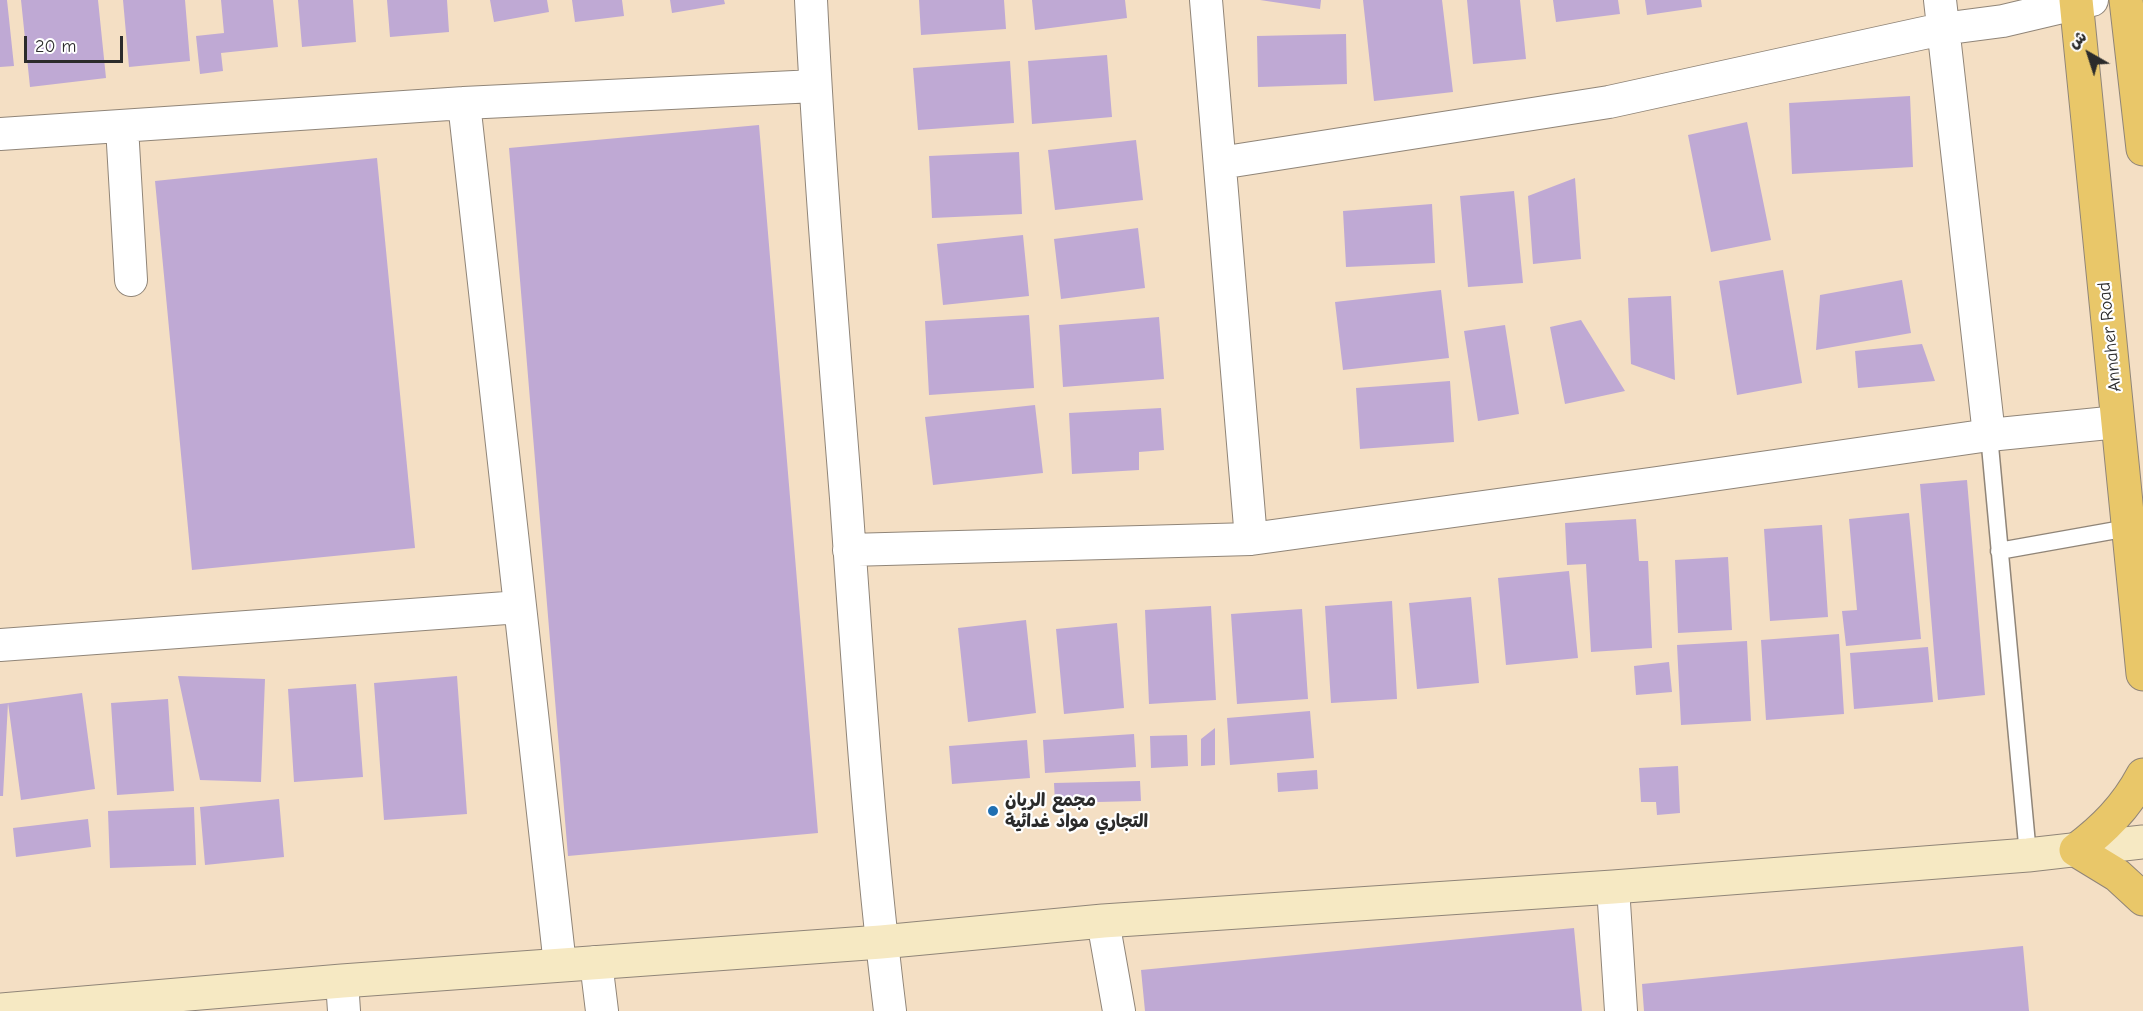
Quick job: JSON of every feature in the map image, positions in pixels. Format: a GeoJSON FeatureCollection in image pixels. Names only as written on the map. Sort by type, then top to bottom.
{"type":"FeatureCollection","features":[{"type":"Feature","properties":{"kind":"main road"},"geometry":{"type":"LineString","coordinates":[[2126,0],[2143,149]]}},
{"type":"Feature","properties":{"kind":"main road","name":"Annaher Road"},"geometry":{"type":"LineString","coordinates":[[2082,1],[2118,422],[2143,674]]}},
{"type":"Feature","properties":{"kind":"main road"},"geometry":{"type":"LineString","coordinates":[[2076,850],[2100,832],[2117,815],[2132,797],[2143,776]]}},
{"type":"Feature","properties":{"kind":"main road"},"geometry":{"type":"LineString","coordinates":[[0,1010],[343,996],[560,965],[881,942],[1102,921],[1613,887],[2028,855],[2143,842]]}},
{"type":"Feature","properties":{"kind":"main road"},"geometry":{"type":"LineString","coordinates":[[2076,850],[2117,875],[2143,899]]}},
{"type":"Feature","properties":{"kind":"street"},"geometry":{"type":"LineString","coordinates":[[811,0],[815,86],[849,550],[881,942],[890,1011]]}},
{"type":"Feature","properties":{"kind":"street"},"geometry":{"type":"LineString","coordinates":[[1206,0],[1251,539]]}},
{"type":"Feature","properties":{"kind":"street"},"geometry":{"type":"LineString","coordinates":[[1220,163],[1609,102],[1941,15],[2003,21],[2082,1]]}},
{"type":"Feature","properties":{"kind":"street"},"geometry":{"type":"LineString","coordinates":[[1941,15],[1989,435]]}},
{"type":"Feature","properties":{"kind":"street"},"geometry":{"type":"LineString","coordinates":[[0,135],[464,103],[815,86]]}},
{"type":"Feature","properties":{"kind":"street"},"geometry":{"type":"LineString","coordinates":[[464,103],[560,965]]}},
{"type":"Feature","properties":{"kind":"street"},"geometry":{"type":"LineString","coordinates":[[122,127],[131,280]]}},
{"type":"Feature","properties":{"kind":"street"},"geometry":{"type":"LineString","coordinates":[[849,550],[1251,539],[1669,482],[1989,435],[2118,422]]}},
{"type":"Feature","properties":{"kind":"street"},"geometry":{"type":"LineString","coordinates":[[0,645],[520,607]]}},
{"type":"Feature","properties":{"kind":"street"},"geometry":{"type":"LineString","coordinates":[[1613,887],[1621,1011]]}},
{"type":"Feature","properties":{"kind":"street"},"geometry":{"type":"LineString","coordinates":[[1102,921],[1119,1011]]}},
{"type":"Feature","properties":{"kind":"street"},"geometry":{"type":"LineString","coordinates":[[596,962],[602,1011]]}},
{"type":"Feature","properties":{"kind":"lane"},"geometry":{"type":"LineString","coordinates":[[1989,435],[2028,855]]}},
{"type":"Feature","properties":{"kind":"lane"},"geometry":{"type":"LineString","coordinates":[[2000,551],[2128,528]]}},
{"type":"Feature","properties":{"kind":"building"},"geometry":{"type":"Polygon","coordinates":[[[0,0],[7,0],[14,66],[0,67],[0,0]]]}},
{"type":"Feature","properties":{"kind":"building"},"geometry":{"type":"Polygon","coordinates":[[[21,0],[98,0],[106,78],[30,87],[21,0]]]}},
{"type":"Feature","properties":{"kind":"building"},"geometry":{"type":"Polygon","coordinates":[[[123,0],[185,0],[190,61],[129,67],[123,0]]]}},
{"type":"Feature","properties":{"kind":"building"},"geometry":{"type":"Polygon","coordinates":[[[221,0],[273,0],[278,47],[221,53],[223,71],[200,74],[196,36],[224,33],[221,0]]]}},
{"type":"Feature","properties":{"kind":"building"},"geometry":{"type":"Polygon","coordinates":[[[298,0],[353,0],[356,42],[302,47],[298,0]]]}},
{"type":"Feature","properties":{"kind":"building"},"geometry":{"type":"Polygon","coordinates":[[[387,0],[447,0],[449,32],[390,37],[387,0]]]}},
{"type":"Feature","properties":{"kind":"building"},"geometry":{"type":"Polygon","coordinates":[[[490,0],[547,0],[549,12],[494,22],[490,0]]]}},
{"type":"Feature","properties":{"kind":"building"},"geometry":{"type":"Polygon","coordinates":[[[572,0],[622,0],[624,16],[575,22],[572,0]]]}},
{"type":"Feature","properties":{"kind":"building"},"geometry":{"type":"Polygon","coordinates":[[[670,0],[724,0],[725,4],[672,13],[670,0]]]}},
{"type":"Feature","properties":{"kind":"building"},"geometry":{"type":"Polygon","coordinates":[[[919,0],[1004,0],[1006,29],[921,35],[919,0]]]}},
{"type":"Feature","properties":{"kind":"building"},"geometry":{"type":"Polygon","coordinates":[[[1032,0],[1125,0],[1127,18],[1035,30],[1032,0]]]}},
{"type":"Feature","properties":{"kind":"building"},"geometry":{"type":"Polygon","coordinates":[[[1260,0],[1321,0],[1320,9],[1260,0]]]}},
{"type":"Feature","properties":{"kind":"building"},"geometry":{"type":"Polygon","coordinates":[[[1363,0],[1442,0],[1453,92],[1374,101],[1363,0]]]}},
{"type":"Feature","properties":{"kind":"building"},"geometry":{"type":"Polygon","coordinates":[[[1467,0],[1520,0],[1526,59],[1473,64],[1467,0]]]}},
{"type":"Feature","properties":{"kind":"building"},"geometry":{"type":"Polygon","coordinates":[[[1553,0],[1618,0],[1620,14],[1556,22],[1553,0]]]}},
{"type":"Feature","properties":{"kind":"building"},"geometry":{"type":"Polygon","coordinates":[[[1645,0],[1701,0],[1702,7],[1647,15],[1645,0]]]}},
{"type":"Feature","properties":{"kind":"building"},"geometry":{"type":"Polygon","coordinates":[[[1346,34],[1347,84],[1258,87],[1257,36],[1346,34]]]}},
{"type":"Feature","properties":{"kind":"building"},"geometry":{"type":"Polygon","coordinates":[[[1107,55],[1112,117],[1032,124],[1028,61],[1107,55]]]}},
{"type":"Feature","properties":{"kind":"building"},"geometry":{"type":"Polygon","coordinates":[[[1010,61],[1014,123],[918,130],[913,68],[1010,61]]]}},
{"type":"Feature","properties":{"kind":"building"},"geometry":{"type":"Polygon","coordinates":[[[1910,96],[1913,167],[1792,174],[1789,103],[1910,96]]]}},
{"type":"Feature","properties":{"kind":"building"},"geometry":{"type":"Polygon","coordinates":[[[1747,122],[1771,240],[1711,252],[1688,135],[1747,122]]]}},
{"type":"Feature","properties":{"kind":"building"},"geometry":{"type":"Polygon","coordinates":[[[759,125],[818,833],[568,856],[509,148],[759,125]]]}},
{"type":"Feature","properties":{"kind":"building"},"geometry":{"type":"Polygon","coordinates":[[[1136,140],[1143,200],[1055,210],[1048,150],[1136,140]]]}},
{"type":"Feature","properties":{"kind":"building"},"geometry":{"type":"Polygon","coordinates":[[[1019,152],[1022,214],[932,218],[929,156],[1019,152]]]}},
{"type":"Feature","properties":{"kind":"building"},"geometry":{"type":"Polygon","coordinates":[[[377,158],[415,548],[192,570],[155,181],[377,158]]]}},
{"type":"Feature","properties":{"kind":"building"},"geometry":{"type":"Polygon","coordinates":[[[1575,178],[1581,259],[1533,264],[1528,196],[1575,178]]]}},
{"type":"Feature","properties":{"kind":"building"},"geometry":{"type":"Polygon","coordinates":[[[1514,191],[1523,283],[1468,287],[1460,196],[1514,191]]]}},
{"type":"Feature","properties":{"kind":"building"},"geometry":{"type":"Polygon","coordinates":[[[1432,204],[1435,263],[1346,267],[1343,211],[1432,204]]]}},
{"type":"Feature","properties":{"kind":"building"},"geometry":{"type":"Polygon","coordinates":[[[1138,228],[1145,288],[1061,299],[1054,239],[1138,228]]]}},
{"type":"Feature","properties":{"kind":"building"},"geometry":{"type":"Polygon","coordinates":[[[1023,235],[1029,296],[943,305],[937,244],[1023,235]]]}},
{"type":"Feature","properties":{"kind":"building"},"geometry":{"type":"Polygon","coordinates":[[[1783,270],[1802,383],[1737,395],[1719,281],[1783,270]]]}},
{"type":"Feature","properties":{"kind":"building"},"geometry":{"type":"Polygon","coordinates":[[[1902,280],[1911,333],[1816,350],[1820,295],[1902,280]]]}},
{"type":"Feature","properties":{"kind":"building"},"geometry":{"type":"Polygon","coordinates":[[[1441,290],[1449,358],[1343,370],[1335,302],[1441,290]]]}},
{"type":"Feature","properties":{"kind":"building"},"geometry":{"type":"Polygon","coordinates":[[[1671,296],[1675,380],[1631,364],[1628,298],[1671,296]]]}},
{"type":"Feature","properties":{"kind":"building"},"geometry":{"type":"Polygon","coordinates":[[[1029,315],[1034,388],[929,395],[925,321],[1029,315]]]}},
{"type":"Feature","properties":{"kind":"building"},"geometry":{"type":"Polygon","coordinates":[[[1159,317],[1164,379],[1063,387],[1059,325],[1159,317]]]}},
{"type":"Feature","properties":{"kind":"building"},"geometry":{"type":"Polygon","coordinates":[[[1581,320],[1625,391],[1565,404],[1550,327],[1581,320]]]}},
{"type":"Feature","properties":{"kind":"building"},"geometry":{"type":"Polygon","coordinates":[[[1505,325],[1519,414],[1478,421],[1464,331],[1505,325]]]}},
{"type":"Feature","properties":{"kind":"building"},"geometry":{"type":"Polygon","coordinates":[[[1922,344],[1935,381],[1858,388],[1855,351],[1922,344]]]}},
{"type":"Feature","properties":{"kind":"building"},"geometry":{"type":"Polygon","coordinates":[[[1450,381],[1454,442],[1360,449],[1356,388],[1450,381]]]}},
{"type":"Feature","properties":{"kind":"building"},"geometry":{"type":"Polygon","coordinates":[[[1035,405],[1043,473],[933,485],[925,417],[1035,405]]]}},
{"type":"Feature","properties":{"kind":"building"},"geometry":{"type":"Polygon","coordinates":[[[1161,408],[1164,450],[1139,452],[1139,470],[1072,474],[1069,413],[1161,408]]]}},
{"type":"Feature","properties":{"kind":"building"},"geometry":{"type":"Polygon","coordinates":[[[1967,480],[1985,695],[1938,700],[1920,484],[1967,480]]]}},
{"type":"Feature","properties":{"kind":"building"},"geometry":{"type":"Polygon","coordinates":[[[1909,513],[1921,639],[1846,646],[1842,611],[1857,610],[1849,519],[1909,513]]]}},
{"type":"Feature","properties":{"kind":"building"},"geometry":{"type":"Polygon","coordinates":[[[1636,519],[1639,561],[1648,561],[1652,648],[1591,652],[1586,564],[1567,565],[1565,523],[1636,519]]]}},
{"type":"Feature","properties":{"kind":"building"},"geometry":{"type":"Polygon","coordinates":[[[1822,525],[1828,617],[1770,621],[1764,529],[1822,525]]]}},
{"type":"Feature","properties":{"kind":"building"},"geometry":{"type":"Polygon","coordinates":[[[1728,557],[1732,630],[1678,633],[1675,560],[1728,557]]]}},
{"type":"Feature","properties":{"kind":"building"},"geometry":{"type":"Polygon","coordinates":[[[1569,571],[1578,658],[1506,665],[1498,578],[1569,571]]]}},
{"type":"Feature","properties":{"kind":"building"},"geometry":{"type":"Polygon","coordinates":[[[1471,597],[1479,683],[1417,689],[1409,603],[1471,597]]]}},
{"type":"Feature","properties":{"kind":"building"},"geometry":{"type":"Polygon","coordinates":[[[1392,601],[1397,699],[1331,703],[1325,606],[1392,601]]]}},
{"type":"Feature","properties":{"kind":"building"},"geometry":{"type":"Polygon","coordinates":[[[1211,606],[1216,700],[1149,704],[1145,610],[1211,606]]]}},
{"type":"Feature","properties":{"kind":"building"},"geometry":{"type":"Polygon","coordinates":[[[1302,609],[1308,699],[1237,704],[1231,614],[1302,609]]]}},
{"type":"Feature","properties":{"kind":"building"},"geometry":{"type":"Polygon","coordinates":[[[1026,620],[1036,713],[968,722],[958,628],[1026,620]]]}},
{"type":"Feature","properties":{"kind":"building"},"geometry":{"type":"Polygon","coordinates":[[[1117,623],[1124,708],[1064,714],[1056,629],[1117,623]]]}},
{"type":"Feature","properties":{"kind":"building"},"geometry":{"type":"Polygon","coordinates":[[[1839,634],[1844,714],[1766,720],[1761,640],[1839,634]]]}},
{"type":"Feature","properties":{"kind":"building"},"geometry":{"type":"Polygon","coordinates":[[[1747,641],[1751,721],[1681,725],[1677,645],[1747,641]]]}},
{"type":"Feature","properties":{"kind":"building"},"geometry":{"type":"Polygon","coordinates":[[[1928,647],[1933,702],[1854,709],[1850,653],[1928,647]]]}},
{"type":"Feature","properties":{"kind":"building"},"geometry":{"type":"Polygon","coordinates":[[[1669,662],[1672,692],[1636,695],[1634,666],[1669,662]]]}},
{"type":"Feature","properties":{"kind":"building"},"geometry":{"type":"Polygon","coordinates":[[[178,676],[265,679],[261,782],[200,780],[178,676]]]}},
{"type":"Feature","properties":{"kind":"building"},"geometry":{"type":"Polygon","coordinates":[[[457,676],[467,814],[384,820],[374,683],[457,676]]]}},
{"type":"Feature","properties":{"kind":"building"},"geometry":{"type":"Polygon","coordinates":[[[356,684],[363,777],[294,782],[288,689],[356,684]]]}},
{"type":"Feature","properties":{"kind":"building"},"geometry":{"type":"Polygon","coordinates":[[[82,693],[95,789],[21,800],[8,703],[82,693]]]}},
{"type":"Feature","properties":{"kind":"building"},"geometry":{"type":"Polygon","coordinates":[[[168,699],[174,791],[117,795],[111,703],[168,699]]]}},
{"type":"Feature","properties":{"kind":"building"},"geometry":{"type":"Polygon","coordinates":[[[8,703],[3,796],[0,796],[0,704],[8,703]]]}},
{"type":"Feature","properties":{"kind":"building"},"geometry":{"type":"Polygon","coordinates":[[[1310,711],[1314,758],[1230,765],[1227,718],[1310,711]]]}},
{"type":"Feature","properties":{"kind":"building"},"geometry":{"type":"Polygon","coordinates":[[[1215,728],[1215,765],[1201,766],[1201,739],[1215,728]]]}},
{"type":"Feature","properties":{"kind":"building"},"geometry":{"type":"Polygon","coordinates":[[[1134,734],[1136,767],[1045,773],[1043,740],[1134,734]]]}},
{"type":"Feature","properties":{"kind":"building"},"geometry":{"type":"Polygon","coordinates":[[[1187,735],[1188,766],[1151,768],[1150,736],[1187,735]]]}},
{"type":"Feature","properties":{"kind":"building"},"geometry":{"type":"Polygon","coordinates":[[[1027,740],[1030,778],[952,784],[949,746],[1027,740]]]}},
{"type":"Feature","properties":{"kind":"building"},"geometry":{"type":"Polygon","coordinates":[[[1678,766],[1680,813],[1657,815],[1656,802],[1641,802],[1639,768],[1678,766]]]}},
{"type":"Feature","properties":{"kind":"building"},"geometry":{"type":"Polygon","coordinates":[[[1317,770],[1318,789],[1278,792],[1277,773],[1317,770]]]}},
{"type":"Feature","properties":{"kind":"building"},"geometry":{"type":"Polygon","coordinates":[[[1140,781],[1141,801],[1055,803],[1054,783],[1140,781]]]}},
{"type":"Feature","properties":{"kind":"building"},"geometry":{"type":"Polygon","coordinates":[[[279,799],[284,857],[205,865],[200,807],[279,799]]]}},
{"type":"Feature","properties":{"kind":"building"},"geometry":{"type":"Polygon","coordinates":[[[194,807],[196,865],[110,868],[108,811],[194,807]]]}},
{"type":"Feature","properties":{"kind":"building"},"geometry":{"type":"Polygon","coordinates":[[[88,819],[91,847],[16,857],[13,828],[88,819]]]}},
{"type":"Feature","properties":{"kind":"building"},"geometry":{"type":"Polygon","coordinates":[[[1574,928],[1582,1011],[1145,1011],[1141,970],[1574,928]]]}},
{"type":"Feature","properties":{"kind":"building"},"geometry":{"type":"Polygon","coordinates":[[[2023,946],[2029,1011],[1644,1011],[1642,984],[2023,946]]]}},
{"type":"Feature","properties":{"kind":"place","name":"مجمع الريان التجاري مواد غدائية"},"geometry":{"type":"Point","coordinates":[993,811]}}]}
